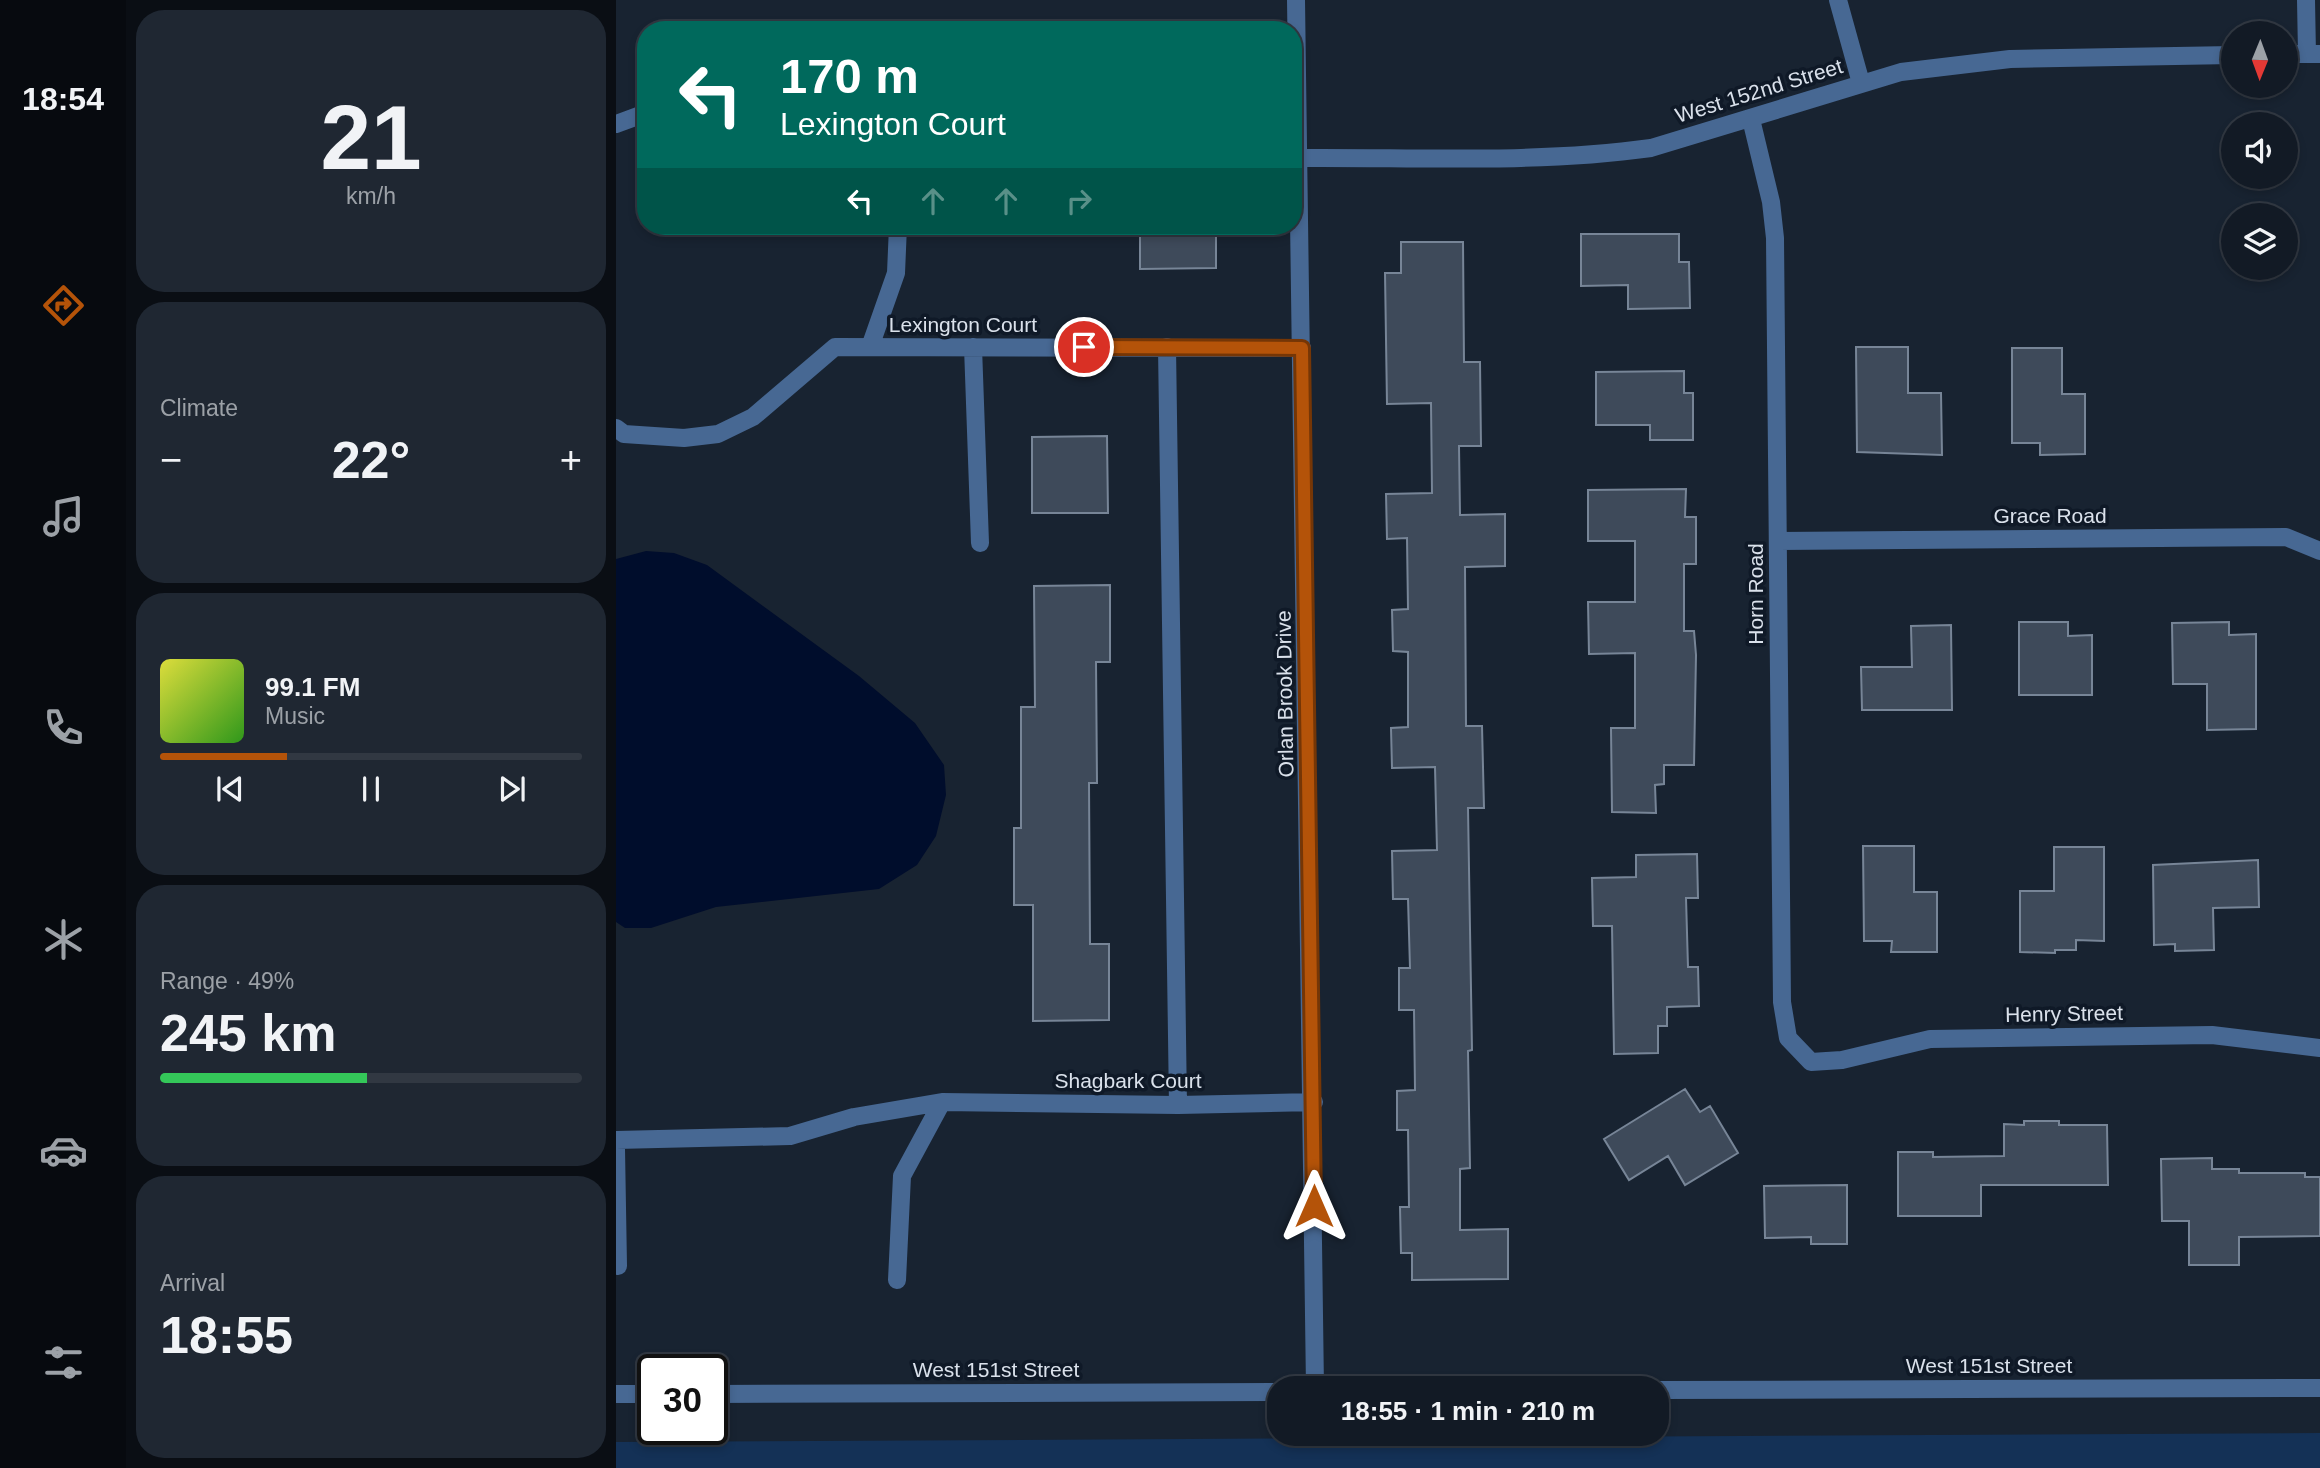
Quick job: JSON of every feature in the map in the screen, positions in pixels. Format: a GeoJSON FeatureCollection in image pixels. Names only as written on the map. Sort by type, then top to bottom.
{"type":"FeatureCollection","features":[{"type":"Feature","properties":{"kind":"street","name":"Orlan Brook Drive"},"geometry":{"type":"LineString","coordinates":[[1296,0],[1296,21]]}},
{"type":"Feature","properties":{"kind":"street"},"geometry":{"type":"LineString","coordinates":[[1838,0],[1861,83]]}},
{"type":"Feature","properties":{"kind":"street"},"geometry":{"type":"LineString","coordinates":[[2306,0],[2314,54]]}},
{"type":"Feature","properties":{"kind":"street","name":"West 152nd Street"},"geometry":{"type":"LineString","coordinates":[[1302,158],[1590,155],[1651,148],[1901,72],[2010,59],[2221,55]]}},
{"type":"Feature","properties":{"kind":"street"},"geometry":{"type":"LineString","coordinates":[[616,124],[637,116]]}},
{"type":"Feature","properties":{"kind":"street","name":"Horn Road"},"geometry":{"type":"LineString","coordinates":[[1751,119],[1771,202],[1775,238],[1782,1002],[1788,1038],[1811,1062]]}},
{"type":"Feature","properties":{"kind":"street"},"geometry":{"type":"LineString","coordinates":[[870,347],[896,273],[898,235]]}},
{"type":"Feature","properties":{"kind":"street","name":"Orlan Brook Drive"},"geometry":{"type":"LineString","coordinates":[[1300,235],[1314,1102],[1315,1376]]}},
{"type":"Feature","properties":{"kind":"street","name":"Lexington Court"},"geometry":{"type":"LineString","coordinates":[[616,428],[624,435],[684,438],[718,435],[753,417],[835,347],[1302,348]]}},
{"type":"Feature","properties":{"kind":"street"},"geometry":{"type":"LineString","coordinates":[[973,347],[980,543]]}},
{"type":"Feature","properties":{"kind":"street"},"geometry":{"type":"LineString","coordinates":[[1167,347],[1178,1105]]}},
{"type":"Feature","properties":{"kind":"street","name":"Grace Road"},"geometry":{"type":"LineString","coordinates":[[1778,541],[2286,537],[2320,551]]}},
{"type":"Feature","properties":{"kind":"street","name":"Henry Street"},"geometry":{"type":"LineString","coordinates":[[1811,1062],[1842,1060],[1930,1039],[2212,1035],[2320,1048]]}},
{"type":"Feature","properties":{"kind":"street"},"geometry":{"type":"LineString","coordinates":[[897,1280],[902,1176],[942,1102]]}},
{"type":"Feature","properties":{"kind":"street","name":"Shagbark Court"},"geometry":{"type":"LineString","coordinates":[[616,1140],[790,1136],[854,1117],[942,1102],[1178,1105],[1314,1102]]}},
{"type":"Feature","properties":{"kind":"street"},"geometry":{"type":"LineString","coordinates":[[616,1149],[618,1266]]}},
{"type":"Feature","properties":{"kind":"street","name":"West 151st Street"},"geometry":{"type":"LineString","coordinates":[[1669,1390],[2320,1388]]}},
{"type":"Feature","properties":{"kind":"street","name":"West 151st Street"},"geometry":{"type":"LineString","coordinates":[[728,1394],[1267,1391]]}},
{"type":"Feature","properties":{"kind":"street"},"geometry":{"type":"LineString","coordinates":[[616,1394],[637,1394]]}},
{"type":"Feature","properties":{"kind":"shaded area"},"geometry":{"type":"Polygon","coordinates":[[[646,551],[674,553],[707,565],[859,676],[915,723],[944,765],[946,795],[936,836],[917,865],[879,889],[716,907],[651,928],[625,928],[616,922],[616,559],[646,551]]]}},
{"type":"Feature","properties":{"kind":"shaded area"},"geometry":{"type":"Polygon","coordinates":[[[2320,1433],[2320,1468],[616,1468],[616,1442],[637,1442],[637,1445],[728,1445],[728,1441],[1267,1439],[1267,1446],[1669,1446],[1669,1436],[2320,1433]]]}},
{"type":"Feature","properties":{"kind":"building"},"geometry":{"type":"Polygon","coordinates":[[[1581,234],[1679,234],[1679,262],[1689,262],[1690,308],[1628,309],[1628,285],[1581,286],[1581,234]]]}},
{"type":"Feature","properties":{"kind":"building"},"geometry":{"type":"Polygon","coordinates":[[[1140,235],[1216,235],[1216,268],[1140,269],[1140,235]]]}},
{"type":"Feature","properties":{"kind":"building"},"geometry":{"type":"Polygon","coordinates":[[[1401,242],[1463,242],[1464,362],[1480,362],[1481,446],[1459,446],[1460,515],[1505,514],[1505,566],[1465,567],[1466,726],[1482,726],[1484,808],[1468,808],[1472,1050],[1468,1051],[1470,1168],[1460,1169],[1460,1230],[1508,1229],[1508,1279],[1412,1280],[1412,1253],[1401,1253],[1400,1207],[1409,1207],[1408,1130],[1397,1130],[1397,1091],[1415,1090],[1414,1010],[1399,1010],[1399,968],[1410,968],[1408,899],[1393,899],[1392,851],[1437,850],[1435,767],[1392,768],[1391,728],[1408,727],[1408,652],[1393,651],[1392,610],[1408,609],[1407,538],[1387,539],[1386,494],[1432,493],[1431,403],[1387,404],[1385,273],[1401,273],[1401,242]]]}},
{"type":"Feature","properties":{"kind":"building"},"geometry":{"type":"Polygon","coordinates":[[[1856,347],[1908,347],[1908,393],[1941,393],[1942,455],[1857,452],[1856,347]]]}},
{"type":"Feature","properties":{"kind":"building"},"geometry":{"type":"Polygon","coordinates":[[[2012,348],[2062,348],[2062,394],[2085,394],[2085,454],[2040,455],[2040,443],[2012,443],[2012,348]]]}},
{"type":"Feature","properties":{"kind":"building"},"geometry":{"type":"Polygon","coordinates":[[[1684,371],[1684,393],[1693,393],[1693,440],[1650,440],[1650,425],[1596,425],[1596,372],[1684,371]]]}},
{"type":"Feature","properties":{"kind":"building"},"geometry":{"type":"Polygon","coordinates":[[[1107,436],[1108,513],[1032,513],[1032,437],[1107,436]]]}},
{"type":"Feature","properties":{"kind":"building"},"geometry":{"type":"Polygon","coordinates":[[[1686,489],[1685,517],[1696,517],[1696,564],[1684,564],[1684,631],[1694,631],[1696,655],[1694,765],[1664,765],[1664,784],[1655,785],[1656,813],[1612,812],[1611,728],[1635,728],[1635,653],[1589,654],[1588,602],[1635,602],[1635,541],[1588,541],[1588,490],[1686,489]]]}},
{"type":"Feature","properties":{"kind":"building"},"geometry":{"type":"Polygon","coordinates":[[[1110,585],[1110,662],[1096,662],[1097,783],[1089,783],[1090,944],[1109,944],[1109,1020],[1033,1021],[1033,905],[1014,905],[1014,828],[1021,828],[1021,707],[1035,707],[1034,586],[1110,585]]]}},
{"type":"Feature","properties":{"kind":"building"},"geometry":{"type":"Polygon","coordinates":[[[2019,622],[2068,622],[2068,636],[2092,635],[2092,695],[2019,695],[2019,622]]]}},
{"type":"Feature","properties":{"kind":"building"},"geometry":{"type":"Polygon","coordinates":[[[2229,622],[2229,635],[2256,634],[2256,729],[2207,730],[2207,684],[2173,684],[2172,623],[2229,622]]]}},
{"type":"Feature","properties":{"kind":"building"},"geometry":{"type":"Polygon","coordinates":[[[1951,625],[1952,710],[1862,710],[1861,667],[1912,667],[1911,626],[1951,625]]]}},
{"type":"Feature","properties":{"kind":"building"},"geometry":{"type":"Polygon","coordinates":[[[1863,846],[1914,846],[1914,892],[1937,892],[1937,952],[1891,952],[1892,941],[1864,941],[1863,846]]]}},
{"type":"Feature","properties":{"kind":"building"},"geometry":{"type":"Polygon","coordinates":[[[2054,847],[2104,847],[2104,941],[2076,940],[2076,950],[2055,950],[2055,953],[2020,952],[2020,891],[2054,891],[2054,847]]]}},
{"type":"Feature","properties":{"kind":"building"},"geometry":{"type":"Polygon","coordinates":[[[1697,854],[1698,898],[1686,898],[1688,967],[1698,967],[1699,1006],[1667,1007],[1667,1026],[1658,1026],[1658,1053],[1614,1054],[1612,926],[1593,926],[1592,878],[1636,877],[1636,855],[1697,854]]]}},
{"type":"Feature","properties":{"kind":"building"},"geometry":{"type":"Polygon","coordinates":[[[2258,860],[2259,907],[2213,908],[2214,950],[2175,951],[2175,944],[2154,945],[2153,865],[2258,860]]]}},
{"type":"Feature","properties":{"kind":"building"},"geometry":{"type":"Polygon","coordinates":[[[1685,1089],[1700,1112],[1710,1106],[1738,1153],[1685,1185],[1668,1156],[1629,1180],[1604,1139],[1685,1089]]]}},
{"type":"Feature","properties":{"kind":"building"},"geometry":{"type":"Polygon","coordinates":[[[2024,1121],[2059,1121],[2059,1125],[2107,1125],[2108,1185],[1981,1185],[1981,1216],[1898,1216],[1898,1152],[1933,1152],[1933,1157],[2004,1156],[2004,1124],[2024,1125],[2024,1121]]]}},
{"type":"Feature","properties":{"kind":"building"},"geometry":{"type":"Polygon","coordinates":[[[2212,1158],[2212,1169],[2239,1169],[2239,1173],[2305,1173],[2305,1177],[2320,1177],[2320,1236],[2239,1237],[2239,1265],[2189,1265],[2189,1221],[2162,1221],[2161,1159],[2212,1158]]]}},
{"type":"Feature","properties":{"kind":"building"},"geometry":{"type":"Polygon","coordinates":[[[1847,1185],[1847,1244],[1811,1244],[1811,1237],[1765,1238],[1764,1186],[1847,1185]]]}},
{"type":"Feature","properties":{"kind":"route"},"geometry":{"type":"LineString","coordinates":[[1084,347],[1302,348],[1314,1206]]}}]}
